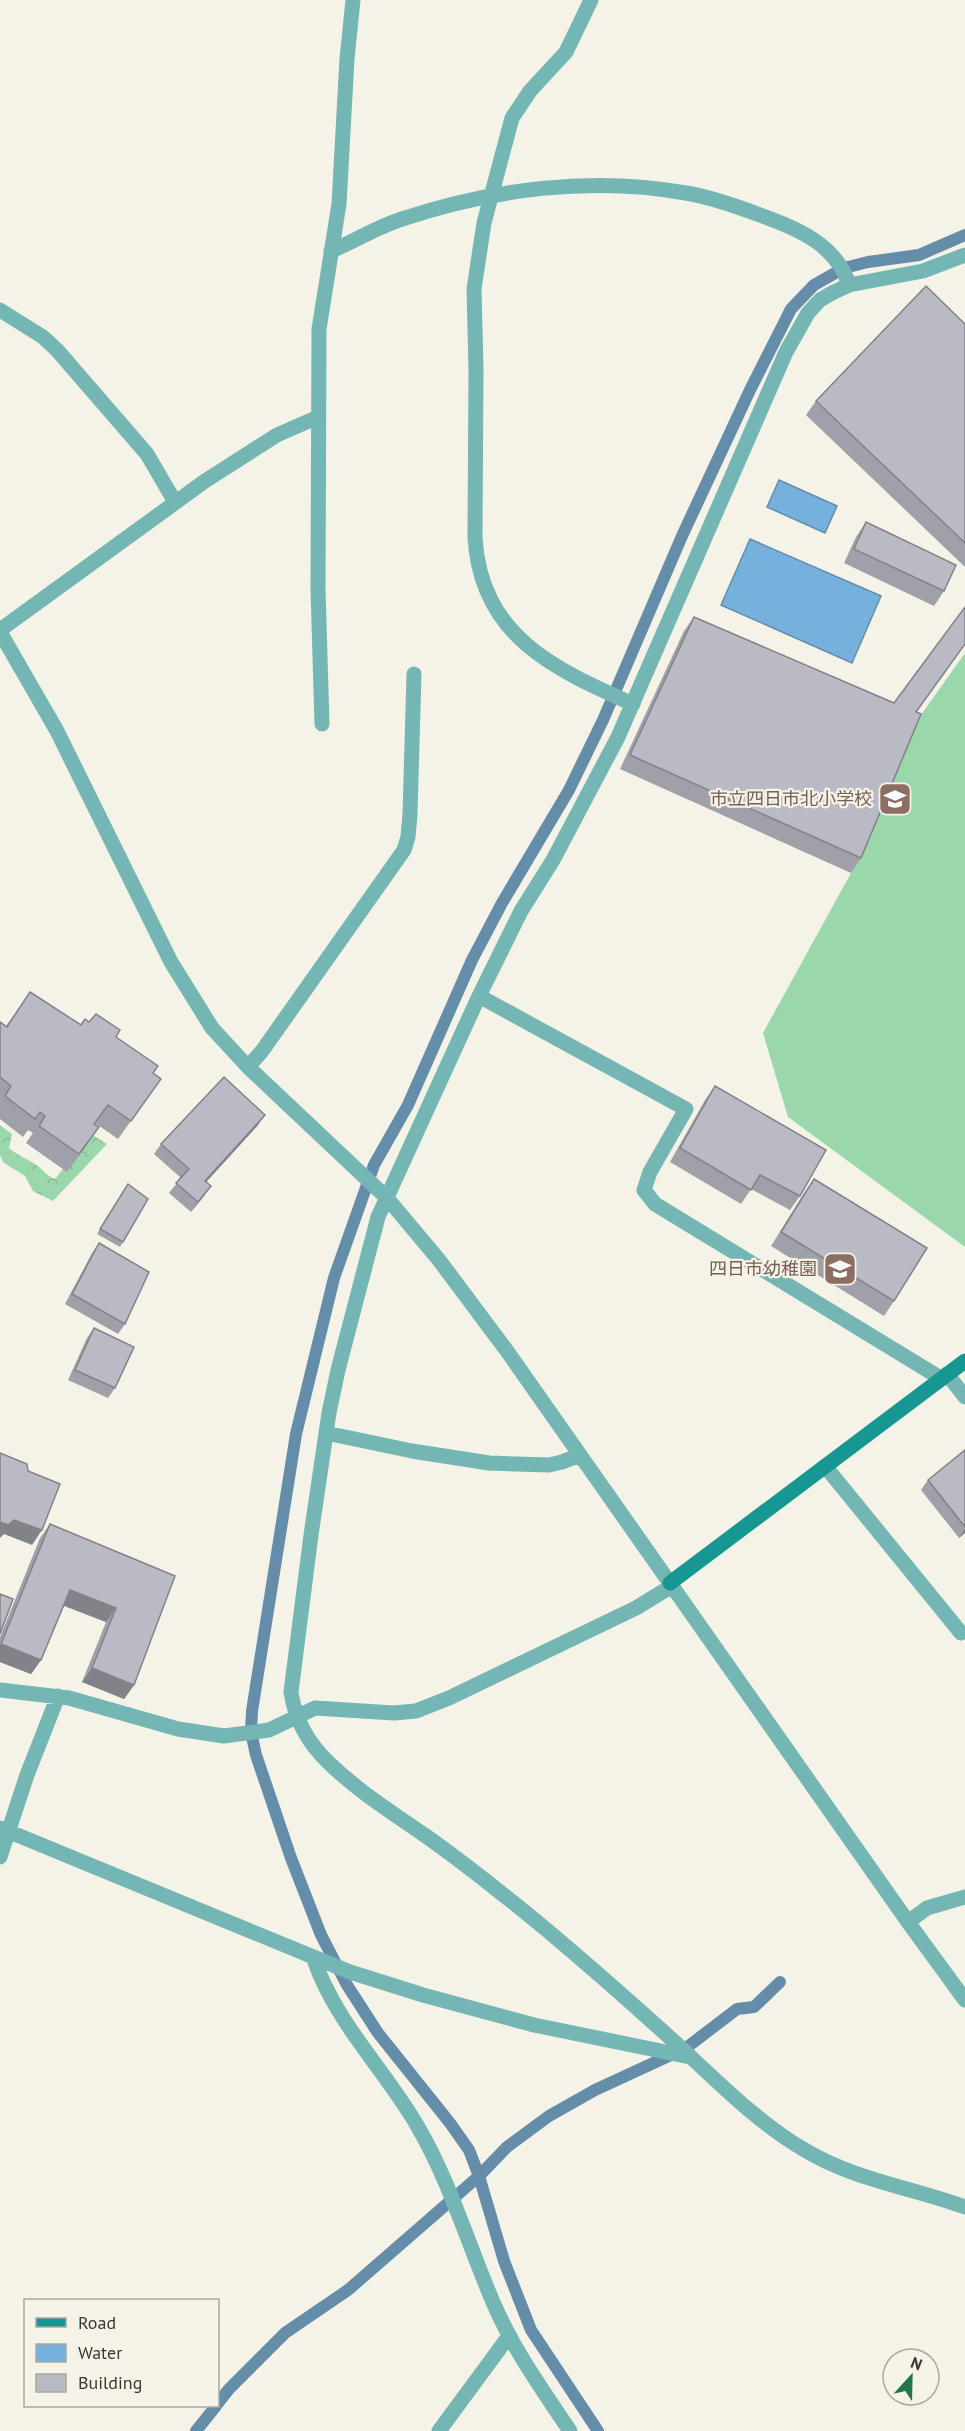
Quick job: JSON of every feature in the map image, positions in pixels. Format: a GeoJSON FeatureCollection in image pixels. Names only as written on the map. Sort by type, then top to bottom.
{"type":"FeatureCollection","features":[{"type":"Feature","properties":{"kind":"street"},"geometry":{"type":"LineString","coordinates":[[322,724],[318,589],[319,328],[339,204],[347,59],[353,0]]}},
{"type":"Feature","properties":{"kind":"street"},"geometry":{"type":"LineString","coordinates":[[591,0],[566,52],[530,91],[512,118],[480,243],[474,289],[476,556],[491,600],[503,622],[520,641],[561,670],[633,704]]}},
{"type":"Feature","properties":{"kind":"street"},"geometry":{"type":"LineString","coordinates":[[331,251],[400,219],[492,195],[569,186],[646,187],[687,193],[729,204],[768,218],[817,240],[841,265],[849,285]]}},
{"type":"Feature","properties":{"kind":"street"},"geometry":{"type":"LineString","coordinates":[[965,255],[923,271],[849,285],[820,300],[808,313],[786,352],[633,704],[593,788],[553,860],[521,910],[382,1194],[338,1370],[326,1433],[291,1681],[297,1718],[327,1761],[352,1785],[437,1844],[546,1930],[782,2135],[845,2171],[965,2207]]}},
{"type":"Feature","properties":{"kind":"street"},"geometry":{"type":"LineString","coordinates":[[0,310],[43,337],[57,350],[147,454],[175,502]]}},
{"type":"Feature","properties":{"kind":"street"},"geometry":{"type":"LineString","coordinates":[[318,417],[277,435],[175,502],[0,631],[57,731],[154,930],[184,986],[212,1028],[248,1066],[382,1194],[476,1308],[965,2000]]}},
{"type":"Feature","properties":{"kind":"street"},"geometry":{"type":"LineString","coordinates":[[248,1066],[262,1051],[404,850],[408,837],[410,814],[414,674]]}},
{"type":"Feature","properties":{"kind":"street"},"geometry":{"type":"LineString","coordinates":[[479,996],[686,1109],[650,1172],[644,1190],[655,1204],[944,1377],[965,1396]]}},
{"type":"Feature","properties":{"kind":"street"},"geometry":{"type":"LineString","coordinates":[[0,1690],[58,1696],[178,1729],[224,1736],[270,1730],[315,1708],[394,1713],[426,1707],[626,1613],[671,1585],[965,1361]]}},
{"type":"Feature","properties":{"kind":"street"},"geometry":{"type":"LineString","coordinates":[[326,1433],[420,1453],[489,1463],[549,1464],[580,1455]]}},
{"type":"Feature","properties":{"kind":"street"},"geometry":{"type":"LineString","coordinates":[[825,1466],[961,1633]]}},
{"type":"Feature","properties":{"kind":"street"},"geometry":{"type":"LineString","coordinates":[[0,1857],[4,1830],[58,1696]]}},
{"type":"Feature","properties":{"kind":"street"},"geometry":{"type":"LineString","coordinates":[[4,1830],[313,1958],[371,1979],[534,2025],[691,2057]]}},
{"type":"Feature","properties":{"kind":"street"},"geometry":{"type":"LineString","coordinates":[[908,1922],[927,1908],[965,1897]]}},
{"type":"Feature","properties":{"kind":"street"},"geometry":{"type":"LineString","coordinates":[[313,1958],[341,2014],[417,2125],[431,2152],[509,2336],[570,2431]]}},
{"type":"Feature","properties":{"kind":"street"},"geometry":{"type":"LineString","coordinates":[[439,2431],[509,2336]]}},
{"type":"Feature","properties":{"kind":"green space"},"geometry":{"type":"Polygon","coordinates":[[[965,653],[965,1247],[788,1117],[763,1033],[851,873],[911,729],[965,653]]]}},
{"type":"Feature","properties":{"kind":"green space"},"geometry":{"type":"Polygon","coordinates":[[[0,1125],[12,1134],[9,1148],[55,1179],[91,1134],[107,1144],[53,1201],[33,1191],[25,1176],[3,1162],[0,1155],[0,1125]]]}},
{"type":"Feature","properties":{"kind":"water"},"geometry":{"type":"Polygon","coordinates":[[[779,480],[837,506],[825,533],[767,507],[779,480]]]}},
{"type":"Feature","properties":{"kind":"water"},"geometry":{"type":"Polygon","coordinates":[[[750,539],[881,596],[852,663],[721,605],[750,539]]]}},
{"type":"Feature","properties":{"kind":"building"},"geometry":{"type":"Polygon","coordinates":[[[926,286],[965,324],[965,543],[816,401],[926,286]]]}},
{"type":"Feature","properties":{"kind":"building"},"geometry":{"type":"Polygon","coordinates":[[[866,522],[956,565],[944,591],[854,549],[866,522]]]}},
{"type":"Feature","properties":{"kind":"building"},"geometry":{"type":"Polygon","coordinates":[[[965,607],[965,644],[916,712],[921,714],[861,858],[630,755],[694,617],[894,703],[965,607]]]}},
{"type":"Feature","properties":{"kind":"building"},"geometry":{"type":"Polygon","coordinates":[[[30,992],[81,1025],[85,1019],[89,1022],[96,1014],[120,1030],[116,1037],[158,1066],[153,1073],[161,1079],[131,1121],[108,1105],[94,1124],[99,1127],[79,1154],[39,1126],[45,1116],[40,1112],[35,1119],[5,1096],[11,1086],[0,1077],[0,1022],[7,1027],[30,992]]]}},
{"type":"Feature","properties":{"kind":"building"},"geometry":{"type":"Polygon","coordinates":[[[224,1077],[265,1115],[205,1181],[211,1186],[198,1202],[176,1183],[189,1169],[161,1144],[224,1077]]]}},
{"type":"Feature","properties":{"kind":"building"},"geometry":{"type":"Polygon","coordinates":[[[715,1086],[826,1150],[800,1196],[760,1175],[751,1190],[680,1148],[715,1086]]]}},
{"type":"Feature","properties":{"kind":"building"},"geometry":{"type":"Polygon","coordinates":[[[814,1179],[927,1248],[894,1301],[781,1232],[814,1179]]]}},
{"type":"Feature","properties":{"kind":"building"},"geometry":{"type":"Polygon","coordinates":[[[128,1184],[148,1199],[123,1242],[100,1229],[128,1184]]]}},
{"type":"Feature","properties":{"kind":"building"},"geometry":{"type":"Polygon","coordinates":[[[99,1243],[149,1272],[125,1324],[72,1294],[99,1243]]]}},
{"type":"Feature","properties":{"kind":"building"},"geometry":{"type":"Polygon","coordinates":[[[94,1328],[134,1347],[115,1388],[75,1370],[94,1328]]]}},
{"type":"Feature","properties":{"kind":"building"},"geometry":{"type":"Polygon","coordinates":[[[965,1450],[965,1527],[928,1480],[965,1450]]]}},
{"type":"Feature","properties":{"kind":"building"},"geometry":{"type":"Polygon","coordinates":[[[0,1453],[27,1464],[28,1471],[60,1484],[42,1530],[14,1520],[8,1525],[0,1522],[0,1453]]]}},
{"type":"Feature","properties":{"kind":"building"},"geometry":{"type":"Polygon","coordinates":[[[50,1524],[175,1576],[134,1685],[92,1668],[116,1608],[70,1590],[41,1660],[1,1644],[50,1524]]]}},
{"type":"Feature","properties":{"kind":"building"},"geometry":{"type":"Polygon","coordinates":[[[0,1594],[13,1599],[0,1634],[0,1594]]]}},
{"type":"Feature","properties":{"kind":"waterway"},"geometry":{"type":"LineString","coordinates":[[219,2402],[285,2333],[348,2290],[479,2176],[469,2150],[450,2123],[378,2033],[347,1985],[321,1935],[291,1858],[256,1755],[251,1732],[252,1711],[296,1434],[334,1278],[374,1165],[408,1105],[472,960],[502,903],[569,790],[603,720],[682,536],[750,390],[791,309],[814,285],[844,268],[868,262],[919,255],[965,235]]}},
{"type":"Feature","properties":{"kind":"waterway"},"geometry":{"type":"LineString","coordinates":[[598,2431],[531,2330],[504,2261],[479,2176],[507,2147],[549,2116],[595,2090],[686,2048],[737,2009],[754,2007],[780,1982]]}},
{"type":"Feature","properties":{"kind":"waterway"},"geometry":{"type":"LineString","coordinates":[[196,2431],[215,2407]]}},
{"type":"Feature","properties":{"kind":"place","name":"市立四日市北小学校"},"geometry":{"type":"Point","coordinates":[895,799]}},
{"type":"Feature","properties":{"kind":"place","name":"四日市幼稚園"},"geometry":{"type":"Point","coordinates":[840,1269]}}]}
